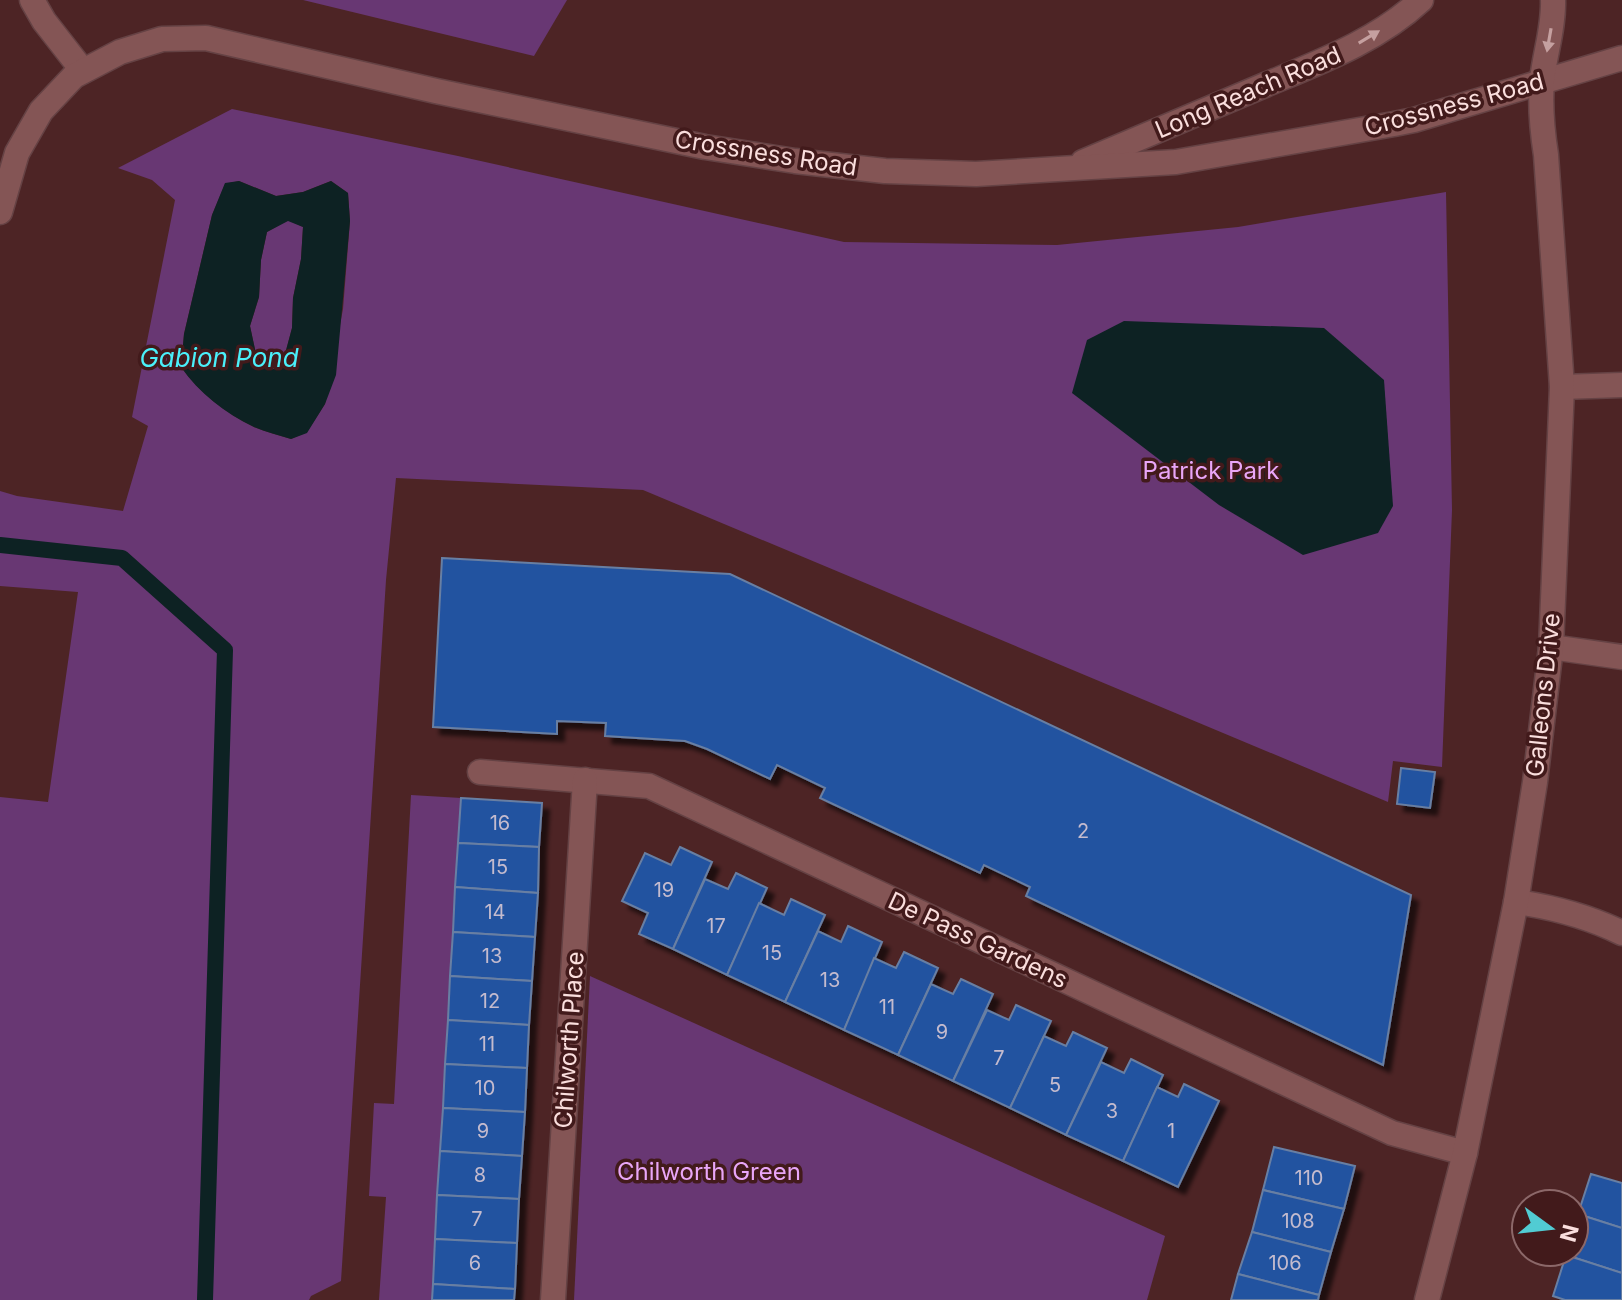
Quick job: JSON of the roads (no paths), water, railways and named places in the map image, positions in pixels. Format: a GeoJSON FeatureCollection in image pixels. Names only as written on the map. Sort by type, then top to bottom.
{"type":"FeatureCollection","features":[{"type":"Feature","properties":{"kind":"street"},"geometry":{"type":"LineString","coordinates":[[32,0],[44,21],[83,71]]}},
{"type":"Feature","properties":{"kind":"street","name":"Long Reach Road"},"geometry":{"type":"LineString","coordinates":[[1066,169],[1314,66],[1405,15],[1421,0]]}},
{"type":"Feature","properties":{"kind":"street"},"geometry":{"type":"LineString","coordinates":[[1542,81],[1554,15],[1553,0]]}},
{"type":"Feature","properties":{"kind":"street","name":"Crossness Road"},"geometry":{"type":"LineString","coordinates":[[0,212],[17,153],[41,111],[74,76],[120,52],[162,39],[206,38],[436,91],[705,147],[885,171],[976,174],[1176,162],[1394,124],[1622,58]]}},
{"type":"Feature","properties":{"kind":"street","name":"Galleons Drive"},"geometry":{"type":"LineString","coordinates":[[1427,1300],[1465,1153],[1516,902],[1535,782],[1551,647],[1562,387],[1546,155],[1541,123],[1542,81]]}},
{"type":"Feature","properties":{"kind":"street"},"geometry":{"type":"LineString","coordinates":[[1562,387],[1622,385]]}},
{"type":"Feature","properties":{"kind":"street"},"geometry":{"type":"LineString","coordinates":[[1551,647],[1622,657]]}},
{"type":"Feature","properties":{"kind":"street","name":"De Pass Gardens"},"geometry":{"type":"LineString","coordinates":[[480,772],[649,786],[1392,1133],[1465,1153]]}},
{"type":"Feature","properties":{"kind":"street","name":"Chilworth Place"},"geometry":{"type":"LineString","coordinates":[[553,1300],[585,780]]}},
{"type":"Feature","properties":{"kind":"street"},"geometry":{"type":"LineString","coordinates":[[1516,902],[1541,905],[1602,923],[1622,933]]}},
{"type":"Feature","properties":{"kind":"water","name":"Gabion Pond"},"geometry":{"type":"Polygon","coordinates":[[[239,181],[276,196],[303,192],[331,181],[348,193],[350,221],[336,375],[325,404],[307,433],[291,439],[254,427],[213,402],[181,367],[184,334],[212,215],[225,183],[239,181]],[[288,221],[267,232],[261,260],[259,297],[250,326],[256,354],[269,369],[281,369],[292,328],[303,227],[288,221]]]}},
{"type":"Feature","properties":{"kind":"water"},"geometry":{"type":"Polygon","coordinates":[[[1124,321],[1324,328],[1384,380],[1393,506],[1378,533],[1303,555],[1219,505],[1072,393],[1087,340],[1124,321]]]}},
{"type":"Feature","properties":{"kind":"waterway"},"geometry":{"type":"LineString","coordinates":[[0,545],[122,558],[225,650],[205,1300]]}},
{"type":"Feature","properties":{"kind":"park label","name":"Patrick Park"},"geometry":{"type":"Point","coordinates":[1211,470]}},
{"type":"Feature","properties":{"kind":"park label","name":"Chilworth Green"},"geometry":{"type":"Point","coordinates":[709,1171]}}]}
